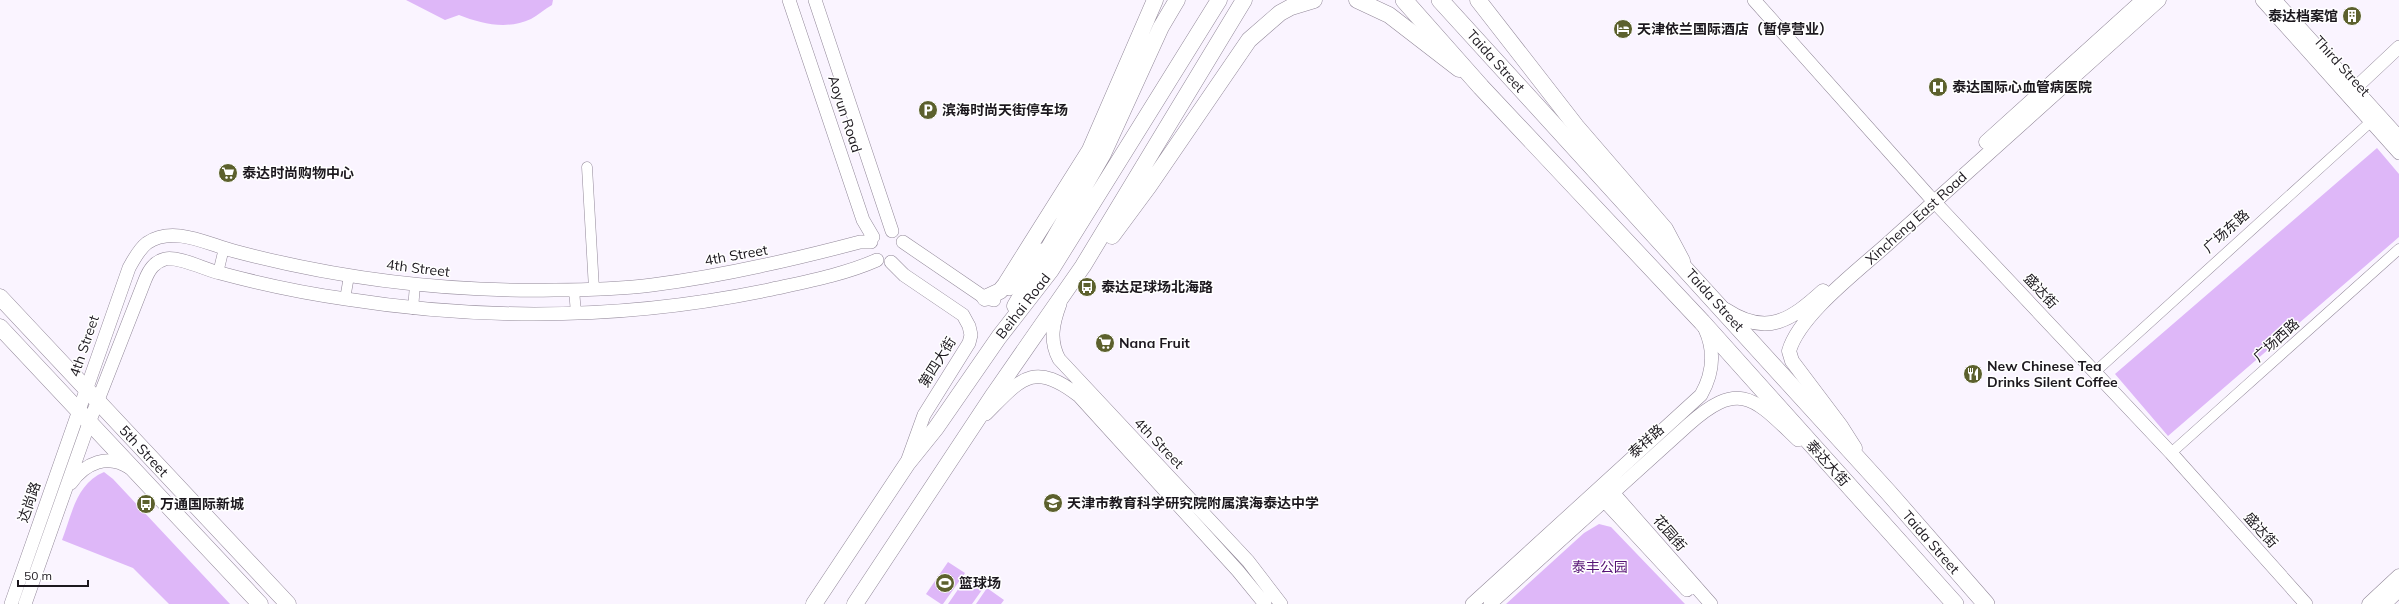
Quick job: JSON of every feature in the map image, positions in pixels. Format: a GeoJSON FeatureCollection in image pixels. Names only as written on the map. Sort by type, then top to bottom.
{"type":"FeatureCollection","features":[{"type":"Feature","properties":{"kind":"highway","name":"Taida Street"},"geometry":{"type":"LineString","coordinates":[[1404,0],[1481,87],[1702,322]]}},
{"type":"Feature","properties":{"kind":"highway","name":"Taida Street"},"geometry":{"type":"LineString","coordinates":[[1440,0],[1866,467],[1986,604]]}},
{"type":"Feature","properties":{"kind":"highway","name":"泰达大街"},"geometry":{"type":"LineString","coordinates":[[1702,322],[1955,604]]}},
{"type":"Feature","properties":{"kind":"main road"},"geometry":{"type":"LineString","coordinates":[[985,298],[1000,291],[1076,174],[1100,128],[1155,0]]}},
{"type":"Feature","properties":{"kind":"main road"},"geometry":{"type":"LineString","coordinates":[[998,337],[1060,227],[1084,188],[1113,133],[1161,27],[1177,0]]}},
{"type":"Feature","properties":{"kind":"main road","name":"Beihai Road"},"geometry":{"type":"LineString","coordinates":[[814,604],[907,464],[936,428],[998,337],[1051,270],[1219,0]]}},
{"type":"Feature","properties":{"kind":"main road","name":"Beihai Road"},"geometry":{"type":"LineString","coordinates":[[855,604],[1083,266],[1244,0]]}},
{"type":"Feature","properties":{"kind":"main road"},"geometry":{"type":"LineString","coordinates":[[1083,266],[1112,236],[1149,186],[1249,40],[1280,13],[1291,7],[1314,0]]}},
{"type":"Feature","properties":{"kind":"main road"},"geometry":{"type":"LineString","coordinates":[[1357,0],[1389,15],[1481,87]]}},
{"type":"Feature","properties":{"kind":"main road"},"geometry":{"type":"LineString","coordinates":[[1478,0],[1576,126],[1665,229],[1686,268]]}},
{"type":"Feature","properties":{"kind":"main road","name":"Xincheng East Road"},"geometry":{"type":"LineString","coordinates":[[1866,467],[1841,426],[1797,370],[1789,351],[1792,339],[1821,305],[1931,198],[2143,0]]}},
{"type":"Feature","properties":{"kind":"main road","name":"Xincheng East Road"},"geometry":{"type":"LineString","coordinates":[[1720,306],[1741,319],[1759,324],[1780,322],[1791,317],[1931,198],[2159,0]]}},
{"type":"Feature","properties":{"kind":"main road","name":"5th Street"},"geometry":{"type":"LineString","coordinates":[[0,297],[288,604]]}},
{"type":"Feature","properties":{"kind":"main road","name":"5th Street"},"geometry":{"type":"LineString","coordinates":[[0,327],[260,604]]}},
{"type":"Feature","properties":{"kind":"main road"},"geometry":{"type":"LineString","coordinates":[[2369,604],[2399,576]]}},
{"type":"Feature","properties":{"kind":"main road"},"geometry":{"type":"LineString","coordinates":[[2384,604],[2399,590]]}},
{"type":"Feature","properties":{"kind":"street","name":"Aoyun Road"},"geometry":{"type":"LineString","coordinates":[[789,0],[863,220],[872,240]]}},
{"type":"Feature","properties":{"kind":"street","name":"Aoyun Road"},"geometry":{"type":"LineString","coordinates":[[815,0],[892,231]]}},
{"type":"Feature","properties":{"kind":"street","name":"盛达街"},"geometry":{"type":"LineString","coordinates":[[1754,0],[1931,198],[2171,452],[2306,604]]}},
{"type":"Feature","properties":{"kind":"street","name":"Third Street"},"geometry":{"type":"LineString","coordinates":[[2262,0],[2375,118],[2399,153]]}},
{"type":"Feature","properties":{"kind":"street","name":"Third Street"},"geometry":{"type":"LineString","coordinates":[[2275,0],[2351,92]]}},
{"type":"Feature","properties":{"kind":"street"},"geometry":{"type":"LineString","coordinates":[[2351,92],[2399,47]]}},
{"type":"Feature","properties":{"kind":"street","name":"Third Street"},"geometry":{"type":"LineString","coordinates":[[2375,118],[2399,137]]}},
{"type":"Feature","properties":{"kind":"street","name":"广场东路"},"geometry":{"type":"LineString","coordinates":[[2095,372],[2375,118]]}},
{"type":"Feature","properties":{"kind":"street"},"geometry":{"type":"LineString","coordinates":[[587,167],[594,289]]}},
{"type":"Feature","properties":{"kind":"street"},"geometry":{"type":"LineString","coordinates":[[877,260],[871,252],[872,240],[882,231],[892,231],[897,234],[903,242],[985,298],[996,300],[1004,294],[1060,227]]}},
{"type":"Feature","properties":{"kind":"street","name":"4th Street"},"geometry":{"type":"LineString","coordinates":[[78,411],[129,268],[145,244],[156,238],[169,235],[186,236],[224,248],[349,276],[415,285],[481,290],[574,290],[684,280],[786,262],[872,240]]}},
{"type":"Feature","properties":{"kind":"street"},"geometry":{"type":"LineString","coordinates":[[25,604],[89,423],[150,268],[166,259],[218,273],[345,299],[413,309],[512,315],[576,313],[673,306],[750,293],[824,277],[877,260],[891,262],[900,257],[903,242]]}},
{"type":"Feature","properties":{"kind":"street"},"geometry":{"type":"LineString","coordinates":[[218,273],[224,248]]}},
{"type":"Feature","properties":{"kind":"street","name":"广场西路"},"geometry":{"type":"LineString","coordinates":[[2171,452],[2399,249]]}},
{"type":"Feature","properties":{"kind":"street","name":"第四大街"},"geometry":{"type":"LineString","coordinates":[[891,262],[904,275],[963,315],[971,334],[969,343],[924,415],[907,464]]}},
{"type":"Feature","properties":{"kind":"street"},"geometry":{"type":"LineString","coordinates":[[345,299],[349,276]]}},
{"type":"Feature","properties":{"kind":"street"},"geometry":{"type":"LineString","coordinates":[[413,309],[415,285]]}},
{"type":"Feature","properties":{"kind":"street"},"geometry":{"type":"LineString","coordinates":[[574,290],[576,313]]}},
{"type":"Feature","properties":{"kind":"street","name":"4th Street"},"geometry":{"type":"LineString","coordinates":[[1065,292],[1052,329],[1053,348],[1059,359],[1248,561],[1281,604]]}},
{"type":"Feature","properties":{"kind":"street","name":"泰祥路"},"geometry":{"type":"LineString","coordinates":[[1490,604],[1701,395],[1710,375],[1712,357],[1711,345],[1702,322]]}},
{"type":"Feature","properties":{"kind":"street"},"geometry":{"type":"LineString","coordinates":[[974,426],[1020,381],[1036,377],[1057,380],[1079,396],[1238,571],[1265,604]]}},
{"type":"Feature","properties":{"kind":"street","name":"泰祥路"},"geometry":{"type":"LineString","coordinates":[[1472,604],[1604,492],[1699,415],[1717,403],[1729,400],[1748,400],[1758,403],[1836,472]]}},
{"type":"Feature","properties":{"kind":"street","name":"达尚路"},"geometry":{"type":"LineString","coordinates":[[11,604],[78,411]]}},
{"type":"Feature","properties":{"kind":"street"},"geometry":{"type":"LineString","coordinates":[[64,496],[78,473],[98,462],[113,461],[120,463],[136,473]]}},
{"type":"Feature","properties":{"kind":"street","name":"花园街"},"geometry":{"type":"LineString","coordinates":[[1604,492],[1700,604]]}},
{"type":"Feature","properties":{"kind":"street","name":"花园街"},"geometry":{"type":"LineString","coordinates":[[1604,492],[1711,604]]}},
{"type":"Feature","properties":{"kind":"green space"},"geometry":{"type":"Polygon","coordinates":[[[406,0],[553,0],[552,5],[531,19],[504,25],[477,21],[459,15],[445,20],[406,0]]]}},
{"type":"Feature","properties":{"kind":"green space"},"geometry":{"type":"Polygon","coordinates":[[[2377,148],[2399,174],[2399,237],[2168,436],[2115,374],[2377,148]]]}},
{"type":"Feature","properties":{"kind":"green space"},"geometry":{"type":"Polygon","coordinates":[[[104,472],[113,479],[230,604],[169,604],[133,568],[62,540],[72,510],[81,492],[95,477],[104,472]]]}},
{"type":"Feature","properties":{"kind":"green space","name":"泰丰公园"},"geometry":{"type":"Polygon","coordinates":[[[1599,524],[1611,527],[1685,604],[1506,604],[1584,533],[1599,524]]]}},
{"type":"Feature","properties":{"kind":"green space","name":"篮球场"},"geometry":{"type":"Polygon","coordinates":[[[948,562],[965,573],[943,604],[941,604],[926,594],[948,562]]]}},
{"type":"Feature","properties":{"kind":"green space","name":"篮球场"},"geometry":{"type":"Polygon","coordinates":[[[968,575],[984,587],[972,604],[948,604],[968,575]]]}},
{"type":"Feature","properties":{"kind":"green space","name":"篮球场"},"geometry":{"type":"Polygon","coordinates":[[[987,588],[1004,600],[1001,604],[976,604],[987,588]]]}},
{"type":"Feature","properties":{"kind":"place","name":"泰达档案馆"},"geometry":{"type":"Point","coordinates":[2352,16]}},
{"type":"Feature","properties":{"kind":"place","name":"天津依兰国际酒店（暂停营业）"},"geometry":{"type":"Point","coordinates":[1623,29]}},
{"type":"Feature","properties":{"kind":"place","name":"泰达国际心血管病医院"},"geometry":{"type":"Point","coordinates":[1938,87]}},
{"type":"Feature","properties":{"kind":"place","name":"滨海时尚天街停车场"},"geometry":{"type":"Point","coordinates":[928,110]}},
{"type":"Feature","properties":{"kind":"place","name":"泰达时尚购物中心"},"geometry":{"type":"Point","coordinates":[228,173]}},
{"type":"Feature","properties":{"kind":"place","name":"泰达足球场北海路"},"geometry":{"type":"Point","coordinates":[1087,287]}},
{"type":"Feature","properties":{"kind":"place","name":"Nana Fruit"},"geometry":{"type":"Point","coordinates":[1105,343]}},
{"type":"Feature","properties":{"kind":"place","name":"New Chinese Tea Drinks Silent Coffee"},"geometry":{"type":"Point","coordinates":[1973,374]}},
{"type":"Feature","properties":{"kind":"place","name":"天津市教育科学研究院附属滨海泰达中学"},"geometry":{"type":"Point","coordinates":[1053,503]}},
{"type":"Feature","properties":{"kind":"place","name":"万通国际新城"},"geometry":{"type":"Point","coordinates":[146,504]}},
{"type":"Feature","properties":{"kind":"place","name":"篮球场"},"geometry":{"type":"Point","coordinates":[945,583]}}]}
